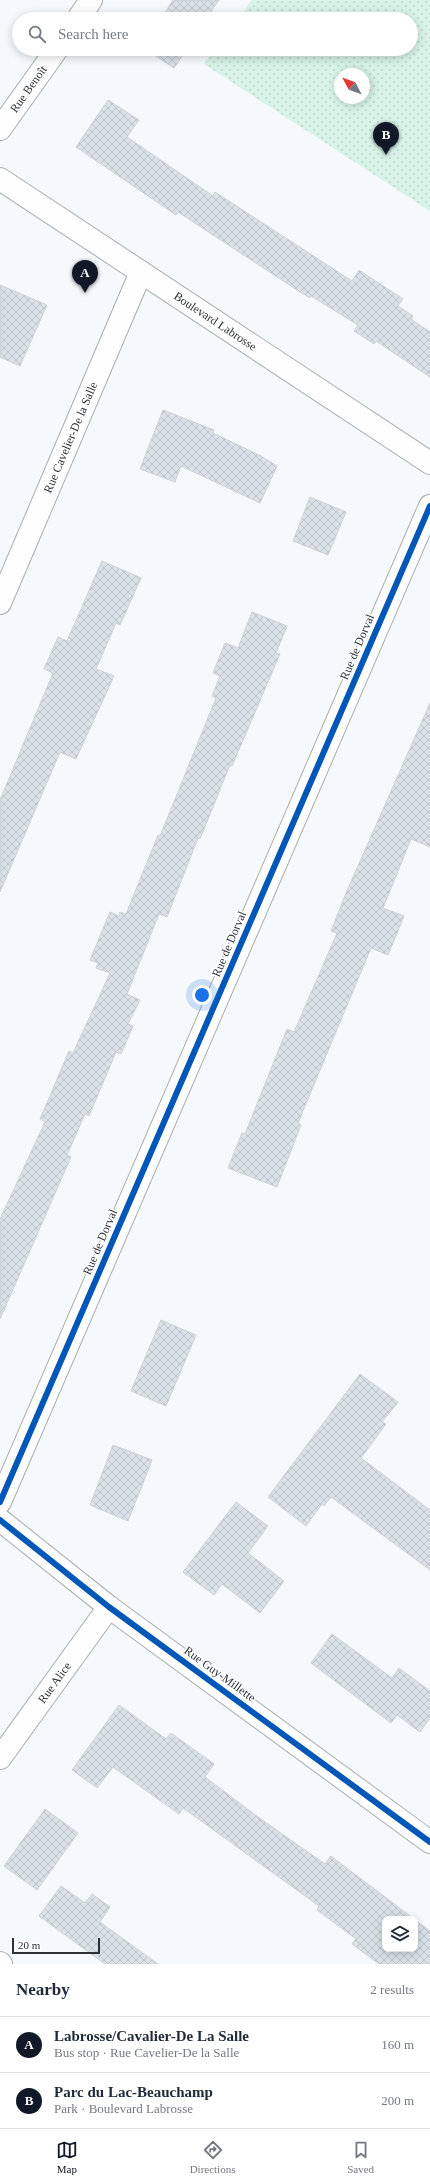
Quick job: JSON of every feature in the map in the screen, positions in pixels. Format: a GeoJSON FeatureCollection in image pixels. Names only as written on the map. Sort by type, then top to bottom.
{"type":"FeatureCollection","features":[{"type":"Feature","properties":{"kind":"street"},"geometry":{"type":"LineString","coordinates":[[83,12],[92,0]]}},
{"type":"Feature","properties":{"kind":"street","name":"Rue Benoît"},"geometry":{"type":"LineString","coordinates":[[0,129],[52,56]]}},
{"type":"Feature","properties":{"kind":"street","name":"Boulevard Labrosse"},"geometry":{"type":"LineString","coordinates":[[0,179],[430,463]]}},
{"type":"Feature","properties":{"kind":"street","name":"Rue Cavelier-De la Salle"},"geometry":{"type":"LineString","coordinates":[[0,603],[141,272]]}},
{"type":"Feature","properties":{"kind":"street","name":"Rue de Dorval"},"geometry":{"type":"LineString","coordinates":[[0,1502],[430,506]]}},
{"type":"Feature","properties":{"kind":"street","name":"Rue Guy-Millette"},"geometry":{"type":"LineString","coordinates":[[0,1520],[109,1607],[430,1842]]}},
{"type":"Feature","properties":{"kind":"street","name":"Rue Alice"},"geometry":{"type":"LineString","coordinates":[[0,1758],[109,1607]]}},
{"type":"Feature","properties":{"kind":"green space"},"geometry":{"type":"Polygon","coordinates":[[[252,0],[430,0],[430,211],[204,64],[210,56],[418,56],[418,12],[243,12],[252,0]]]}},
{"type":"Feature","properties":{"kind":"building"},"geometry":{"type":"Polygon","coordinates":[[[173,0],[219,0],[211,12],[165,12],[173,0]]]}},
{"type":"Feature","properties":{"kind":"building"},"geometry":{"type":"Polygon","coordinates":[[[156,56],[182,56],[174,68],[156,56]]]}},
{"type":"Feature","properties":{"kind":"building"},"geometry":{"type":"Polygon","coordinates":[[[108,100],[139,120],[127,137],[213,196],[215,192],[352,281],[359,270],[403,299],[398,306],[413,316],[411,319],[430,332],[430,377],[376,341],[374,344],[354,331],[358,325],[311,296],[310,298],[300,292],[178,212],[176,215],[76,147],[108,100]]]}},
{"type":"Feature","properties":{"kind":"building"},"geometry":{"type":"Polygon","coordinates":[[[0,285],[47,305],[20,366],[0,357],[0,285]]]}},
{"type":"Feature","properties":{"kind":"building"},"geometry":{"type":"Polygon","coordinates":[[[163,410],[214,430],[213,433],[261,456],[277,466],[260,503],[181,466],[175,482],[140,469],[163,410]]]}},
{"type":"Feature","properties":{"kind":"building"},"geometry":{"type":"Polygon","coordinates":[[[310,497],[346,512],[328,555],[293,541],[310,497]]]}},
{"type":"Feature","properties":{"kind":"building"},"geometry":{"type":"Polygon","coordinates":[[[102,561],[141,578],[120,625],[116,623],[96,669],[114,676],[76,759],[60,752],[0,892],[0,800],[53,673],[44,669],[58,637],[67,641],[102,561]]]}},
{"type":"Feature","properties":{"kind":"building"},"geometry":{"type":"Polygon","coordinates":[[[252,612],[287,626],[276,653],[280,654],[232,766],[230,765],[200,839],[198,838],[167,917],[159,914],[127,994],[140,1000],[128,1024],[133,1026],[121,1054],[116,1052],[89,1116],[85,1114],[67,1155],[71,1157],[0,1319],[0,1219],[45,1122],[40,1119],[69,1051],[73,1053],[110,973],[96,968],[98,963],[90,960],[110,912],[119,916],[120,912],[126,914],[158,835],[160,836],[216,698],[212,696],[220,676],[213,673],[225,643],[238,648],[252,612]]]}},
{"type":"Feature","properties":{"kind":"building"},"geometry":{"type":"Polygon","coordinates":[[[430,703],[430,847],[411,839],[383,908],[404,916],[388,955],[371,948],[298,1123],[301,1125],[277,1187],[228,1168],[242,1133],[245,1134],[287,1029],[294,1032],[337,933],[331,931],[346,893],[430,703]]]}},
{"type":"Feature","properties":{"kind":"building"},"geometry":{"type":"Polygon","coordinates":[[[161,1320],[196,1335],[166,1406],[131,1391],[161,1320]]]}},
{"type":"Feature","properties":{"kind":"building"},"geometry":{"type":"Polygon","coordinates":[[[360,1374],[398,1402],[382,1422],[386,1424],[361,1458],[430,1510],[430,1570],[331,1497],[324,1506],[322,1504],[306,1526],[268,1497],[360,1374]]]}},
{"type":"Feature","properties":{"kind":"building"},"geometry":{"type":"Polygon","coordinates":[[[113,1445],[152,1460],[128,1521],[90,1505],[113,1445]]]}},
{"type":"Feature","properties":{"kind":"building"},"geometry":{"type":"Polygon","coordinates":[[[236,1502],[268,1526],[248,1553],[284,1581],[260,1613],[222,1584],[214,1595],[183,1572],[236,1502]]]}},
{"type":"Feature","properties":{"kind":"building"},"geometry":{"type":"Polygon","coordinates":[[[332,1634],[392,1678],[399,1668],[430,1691],[430,1718],[420,1732],[397,1715],[391,1723],[311,1663],[332,1634]]]}},
{"type":"Feature","properties":{"kind":"building"},"geometry":{"type":"Polygon","coordinates":[[[119,1705],[166,1739],[171,1733],[214,1764],[205,1777],[258,1817],[325,1864],[331,1856],[410,1916],[382,1916],[382,1952],[418,1952],[418,1922],[430,1931],[430,1964],[379,1964],[352,1944],[356,1939],[317,1910],[319,1906],[183,1808],[179,1814],[113,1767],[97,1788],[72,1770],[119,1705]]]}},
{"type":"Feature","properties":{"kind":"building"},"geometry":{"type":"Polygon","coordinates":[[[45,1809],[78,1833],[37,1890],[4,1866],[45,1809]]]}},
{"type":"Feature","properties":{"kind":"building"},"geometry":{"type":"Polygon","coordinates":[[[61,1886],[85,1903],[92,1894],[110,1907],[100,1922],[158,1964],[105,1964],[39,1916],[61,1886]]]}},
{"type":"Feature","properties":{"kind":"cycle path"},"geometry":{"type":"LineString","coordinates":[[0,1502],[430,506]]}},
{"type":"Feature","properties":{"kind":"cycle path"},"geometry":{"type":"LineString","coordinates":[[0,1520],[109,1607],[430,1842]]}},
{"type":"Feature","properties":{"kind":"place","name":"Parc du Lac-Beauchamp"},"geometry":{"type":"Point","coordinates":[386,155]}},
{"type":"Feature","properties":{"kind":"place","name":"Labrosse/Cavalier-De La Salle"},"geometry":{"type":"Point","coordinates":[85,293]}}]}
